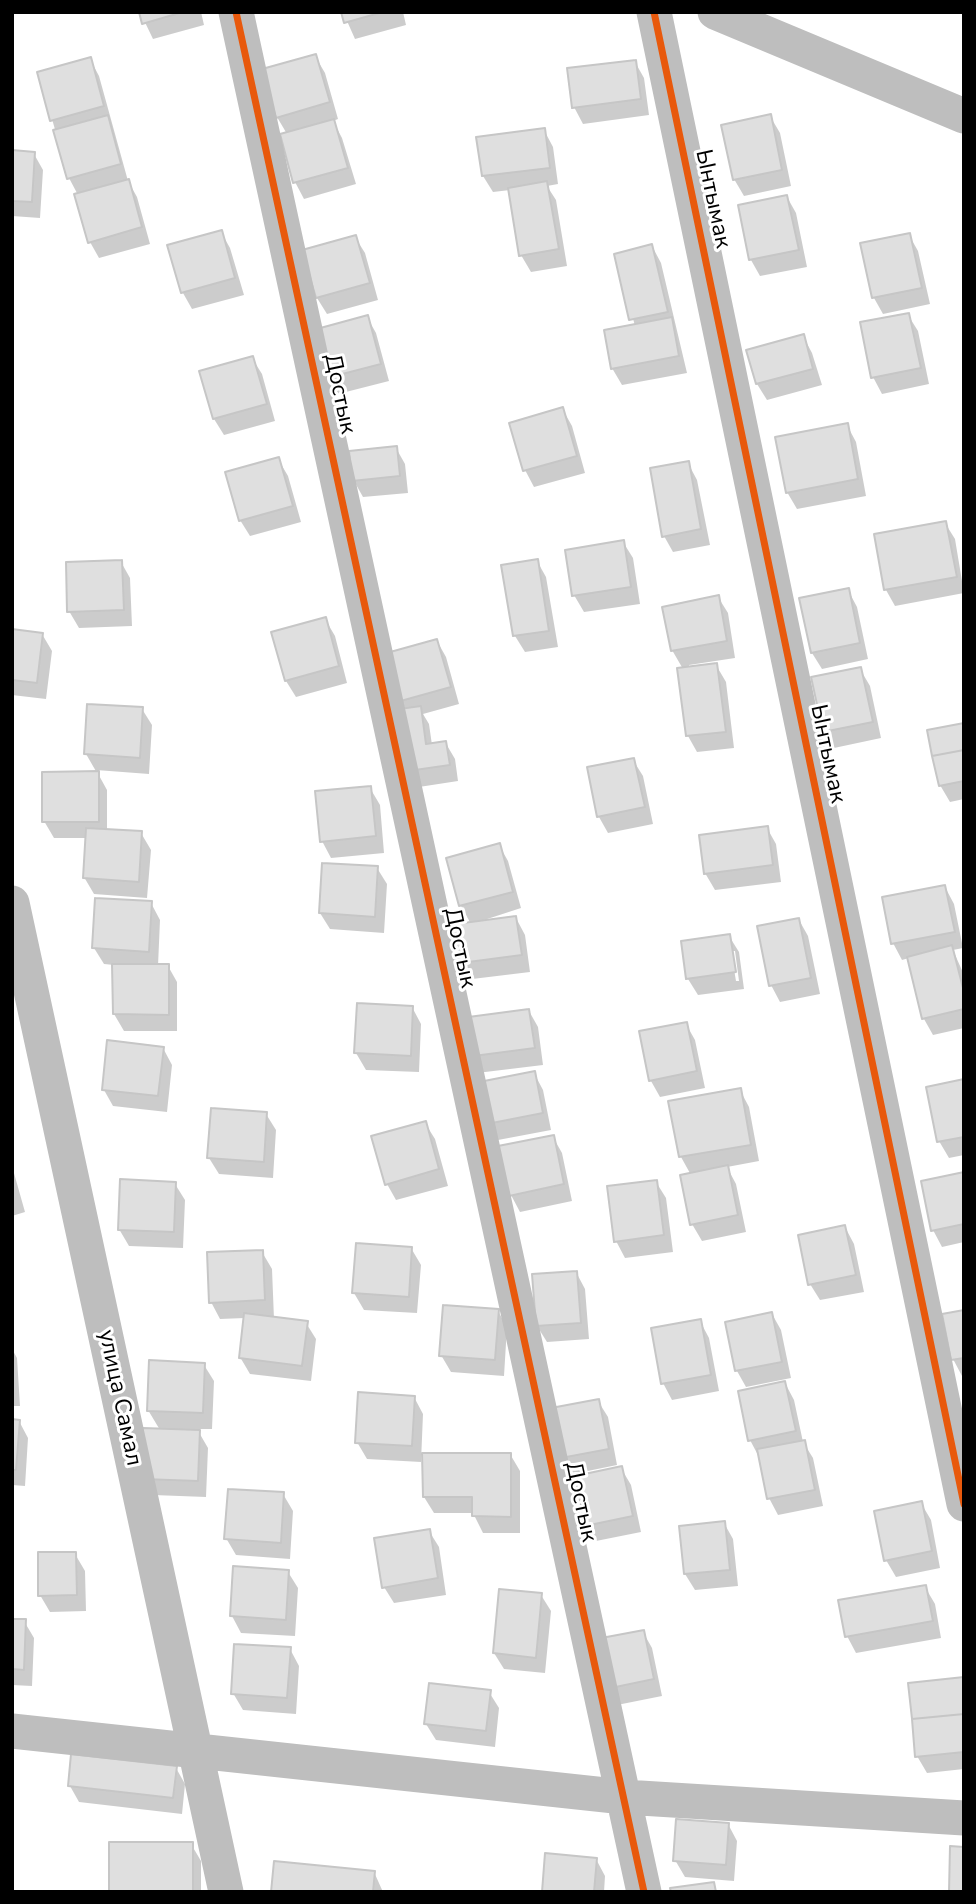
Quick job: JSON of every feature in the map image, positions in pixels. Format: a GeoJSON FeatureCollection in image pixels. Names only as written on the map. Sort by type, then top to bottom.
{"type":"FeatureCollection","features":[{"type":"Feature","properties":{"kind":"street","name":"Достык"},"geometry":{"type":"LineString","coordinates":[[236,12],[645,1892]]}},
{"type":"Feature","properties":{"kind":"street","name":"Ынтымак"},"geometry":{"type":"LineString","coordinates":[[654,12],[964,1504]]}},
{"type":"Feature","properties":{"kind":"street"},"geometry":{"type":"LineString","coordinates":[[715,12],[964,116]]}},
{"type":"Feature","properties":{"kind":"street","name":"улица Самал"},"geometry":{"type":"LineString","coordinates":[[12,904],[226,1892]]}},
{"type":"Feature","properties":{"kind":"street"},"geometry":{"type":"LineString","coordinates":[[12,1731],[624,1797],[964,1818]]}},
{"type":"Feature","properties":{"kind":"building"},"geometry":{"type":"Polygon","coordinates":[[[139,12],[183,12],[142,24],[139,12]]]}},
{"type":"Feature","properties":{"kind":"building"},"geometry":{"type":"Polygon","coordinates":[[[341,12],[383,12],[344,23],[341,12]]]}},
{"type":"Feature","properties":{"kind":"building"},"geometry":{"type":"Polygon","coordinates":[[[316,54],[330,102],[276,118],[262,69],[316,54]]]}},
{"type":"Feature","properties":{"kind":"building"},"geometry":{"type":"Polygon","coordinates":[[[91,57],[104,106],[50,121],[37,72],[91,57]]]}},
{"type":"Feature","properties":{"kind":"building"},"geometry":{"type":"Polygon","coordinates":[[[636,60],[641,99],[572,108],[567,68],[636,60]]]}},
{"type":"Feature","properties":{"kind":"building"},"geometry":{"type":"Polygon","coordinates":[[[771,114],[782,170],[733,180],[721,125],[771,114]]]}},
{"type":"Feature","properties":{"kind":"building"},"geometry":{"type":"Polygon","coordinates":[[[108,115],[121,164],[67,179],[53,130],[108,115]]]}},
{"type":"Feature","properties":{"kind":"building"},"geometry":{"type":"Polygon","coordinates":[[[334,119],[348,168],[293,183],[280,134],[334,119]]]}},
{"type":"Feature","properties":{"kind":"building"},"geometry":{"type":"Polygon","coordinates":[[[545,128],[550,168],[482,176],[476,137],[545,128]]]}},
{"type":"Feature","properties":{"kind":"building"},"geometry":{"type":"Polygon","coordinates":[[[12,150],[35,152],[32,202],[12,201],[12,150]]]}},
{"type":"Feature","properties":{"kind":"building"},"geometry":{"type":"Polygon","coordinates":[[[129,179],[142,227],[88,243],[74,194],[129,179]]]}},
{"type":"Feature","properties":{"kind":"building"},"geometry":{"type":"Polygon","coordinates":[[[547,181],[559,249],[519,256],[508,188],[547,181]]]}},
{"type":"Feature","properties":{"kind":"building"},"geometry":{"type":"Polygon","coordinates":[[[787,195],[799,250],[749,260],[738,205],[787,195]]]}},
{"type":"Feature","properties":{"kind":"building"},"geometry":{"type":"Polygon","coordinates":[[[222,230],[235,278],[181,293],[167,245],[222,230]]]}},
{"type":"Feature","properties":{"kind":"building"},"geometry":{"type":"Polygon","coordinates":[[[910,233],[922,288],[872,298],[860,243],[910,233]]]}},
{"type":"Feature","properties":{"kind":"building"},"geometry":{"type":"Polygon","coordinates":[[[356,235],[370,283],[316,298],[302,250],[356,235]]]}},
{"type":"Feature","properties":{"kind":"building"},"geometry":{"type":"Polygon","coordinates":[[[652,244],[668,312],[629,320],[614,254],[652,244]]]}},
{"type":"Feature","properties":{"kind":"building"},"geometry":{"type":"Polygon","coordinates":[[[909,313],[921,368],[871,378],[860,322],[909,313]]]}},
{"type":"Feature","properties":{"kind":"building"},"geometry":{"type":"Polygon","coordinates":[[[368,315],[381,364],[327,378],[313,330],[368,315]]]}},
{"type":"Feature","properties":{"kind":"building"},"geometry":{"type":"Polygon","coordinates":[[[672,317],[679,356],[611,369],[604,330],[672,317]]]}},
{"type":"Feature","properties":{"kind":"building"},"geometry":{"type":"Polygon","coordinates":[[[804,334],[813,369],[756,384],[746,350],[804,334]]]}},
{"type":"Feature","properties":{"kind":"building"},"geometry":{"type":"Polygon","coordinates":[[[253,356],[267,404],[213,419],[199,371],[253,356]]]}},
{"type":"Feature","properties":{"kind":"building"},"geometry":{"type":"Polygon","coordinates":[[[563,407],[577,456],[523,471],[509,423],[563,407]]]}},
{"type":"Feature","properties":{"kind":"building"},"geometry":{"type":"Polygon","coordinates":[[[848,423],[858,479],[786,493],[775,437],[848,423]]]}},
{"type":"Feature","properties":{"kind":"building"},"geometry":{"type":"Polygon","coordinates":[[[397,446],[400,476],[352,481],[349,451],[397,446]]]}},
{"type":"Feature","properties":{"kind":"building"},"geometry":{"type":"Polygon","coordinates":[[[279,457],[293,506],[239,521],[225,472],[279,457]]]}},
{"type":"Feature","properties":{"kind":"building"},"geometry":{"type":"Polygon","coordinates":[[[689,461],[701,529],[662,537],[650,468],[689,461]]]}},
{"type":"Feature","properties":{"kind":"building"},"geometry":{"type":"Polygon","coordinates":[[[946,521],[957,577],[884,590],[874,534],[946,521]]]}},
{"type":"Feature","properties":{"kind":"building"},"geometry":{"type":"Polygon","coordinates":[[[624,540],[631,587],[572,596],[565,550],[624,540]]]}},
{"type":"Feature","properties":{"kind":"building"},"geometry":{"type":"Polygon","coordinates":[[[538,559],[549,631],[513,636],[501,565],[538,559]]]}},
{"type":"Feature","properties":{"kind":"building"},"geometry":{"type":"Polygon","coordinates":[[[122,560],[124,610],[67,612],[66,562],[122,560]]]}},
{"type":"Feature","properties":{"kind":"building"},"geometry":{"type":"Polygon","coordinates":[[[849,588],[860,643],[811,653],[799,598],[849,588]]]}},
{"type":"Feature","properties":{"kind":"building"},"geometry":{"type":"Polygon","coordinates":[[[719,595],[727,641],[671,651],[662,607],[719,595]]]}},
{"type":"Feature","properties":{"kind":"building"},"geometry":{"type":"Polygon","coordinates":[[[326,617],[339,666],[285,681],[271,632],[326,617]]]}},
{"type":"Feature","properties":{"kind":"building"},"geometry":{"type":"Polygon","coordinates":[[[12,629],[43,633],[37,683],[12,680],[12,629]]]}},
{"type":"Feature","properties":{"kind":"building"},"geometry":{"type":"Polygon","coordinates":[[[437,639],[451,687],[397,702],[383,654],[437,639]]]}},
{"type":"Feature","properties":{"kind":"building"},"geometry":{"type":"Polygon","coordinates":[[[717,663],[726,732],[686,736],[677,668],[717,663]]]}},
{"type":"Feature","properties":{"kind":"building"},"geometry":{"type":"Polygon","coordinates":[[[861,667],[873,722],[823,732],[811,677],[861,667]]]}},
{"type":"Feature","properties":{"kind":"building"},"geometry":{"type":"Polygon","coordinates":[[[87,704],[143,707],[140,758],[84,754],[87,704]]]}},
{"type":"Feature","properties":{"kind":"building"},"geometry":{"type":"Polygon","coordinates":[[[421,706],[426,744],[446,741],[450,765],[408,771],[399,709],[421,706]]]}},
{"type":"Feature","properties":{"kind":"building"},"geometry":{"type":"Polygon","coordinates":[[[964,723],[964,750],[932,756],[927,730],[964,723]]]}},
{"type":"Feature","properties":{"kind":"building"},"geometry":{"type":"Polygon","coordinates":[[[964,750],[964,781],[939,786],[932,756],[964,750]]]}},
{"type":"Feature","properties":{"kind":"building"},"geometry":{"type":"Polygon","coordinates":[[[634,758],[645,807],[597,817],[587,767],[634,758]]]}},
{"type":"Feature","properties":{"kind":"building"},"geometry":{"type":"Polygon","coordinates":[[[99,771],[99,822],[42,822],[42,772],[99,771]]]}},
{"type":"Feature","properties":{"kind":"building"},"geometry":{"type":"Polygon","coordinates":[[[371,786],[376,836],[320,842],[315,791],[371,786]]]}},
{"type":"Feature","properties":{"kind":"building"},"geometry":{"type":"Polygon","coordinates":[[[768,826],[773,865],[704,874],[699,835],[768,826]]]}},
{"type":"Feature","properties":{"kind":"building"},"geometry":{"type":"Polygon","coordinates":[[[86,828],[142,831],[139,882],[83,878],[86,828]]]}},
{"type":"Feature","properties":{"kind":"building"},"geometry":{"type":"Polygon","coordinates":[[[500,843],[513,892],[459,906],[446,858],[500,843]]]}},
{"type":"Feature","properties":{"kind":"building"},"geometry":{"type":"Polygon","coordinates":[[[322,863],[378,866],[375,917],[319,913],[322,863]]]}},
{"type":"Feature","properties":{"kind":"building"},"geometry":{"type":"Polygon","coordinates":[[[945,885],[955,932],[891,944],[882,897],[945,885]]]}},
{"type":"Feature","properties":{"kind":"building"},"geometry":{"type":"Polygon","coordinates":[[[95,898],[152,901],[149,952],[92,948],[95,898]]]}},
{"type":"Feature","properties":{"kind":"building"},"geometry":{"type":"Polygon","coordinates":[[[516,916],[522,955],[453,964],[448,925],[516,916]]]}},
{"type":"Feature","properties":{"kind":"building"},"geometry":{"type":"Polygon","coordinates":[[[799,918],[811,978],[769,986],[757,926],[799,918]]]}},
{"type":"Feature","properties":{"kind":"building"},"geometry":{"type":"Polygon","coordinates":[[[730,934],[736,972],[686,979],[681,941],[730,934]]]}},
{"type":"Feature","properties":{"kind":"building"},"geometry":{"type":"Polygon","coordinates":[[[952,945],[964,992],[964,1009],[922,1019],[907,957],[952,945]]]}},
{"type":"Feature","properties":{"kind":"building"},"geometry":{"type":"Polygon","coordinates":[[[112,964],[169,964],[169,1015],[113,1014],[112,964]]]}},
{"type":"Feature","properties":{"kind":"building"},"geometry":{"type":"Polygon","coordinates":[[[357,1003],[413,1006],[411,1056],[354,1053],[357,1003]]]}},
{"type":"Feature","properties":{"kind":"building"},"geometry":{"type":"Polygon","coordinates":[[[529,1009],[535,1048],[466,1057],[461,1018],[529,1009]]]}},
{"type":"Feature","properties":{"kind":"building"},"geometry":{"type":"Polygon","coordinates":[[[687,1022],[697,1071],[649,1081],[639,1031],[687,1022]]]}},
{"type":"Feature","properties":{"kind":"building"},"geometry":{"type":"Polygon","coordinates":[[[107,1040],[164,1047],[158,1096],[102,1090],[107,1040]]]}},
{"type":"Feature","properties":{"kind":"building"},"geometry":{"type":"Polygon","coordinates":[[[535,1071],[543,1113],[487,1124],[479,1082],[535,1071]]]}},
{"type":"Feature","properties":{"kind":"building"},"geometry":{"type":"Polygon","coordinates":[[[964,1079],[964,1137],[937,1142],[926,1087],[964,1079]]]}},
{"type":"Feature","properties":{"kind":"building"},"geometry":{"type":"Polygon","coordinates":[[[741,1088],[751,1145],[679,1157],[668,1101],[741,1088]]]}},
{"type":"Feature","properties":{"kind":"building"},"geometry":{"type":"Polygon","coordinates":[[[211,1108],[267,1112],[264,1162],[207,1158],[211,1108]]]}},
{"type":"Feature","properties":{"kind":"building"},"geometry":{"type":"Polygon","coordinates":[[[426,1121],[439,1169],[385,1185],[371,1136],[426,1121]]]}},
{"type":"Feature","properties":{"kind":"building"},"geometry":{"type":"Polygon","coordinates":[[[554,1135],[564,1184],[509,1196],[498,1146],[554,1135]]]}},
{"type":"Feature","properties":{"kind":"building"},"geometry":{"type":"Polygon","coordinates":[[[728,1165],[738,1215],[690,1225],[680,1175],[728,1165]]]}},
{"type":"Feature","properties":{"kind":"building"},"geometry":{"type":"Polygon","coordinates":[[[964,1172],[964,1224],[931,1231],[921,1181],[964,1172]]]}},
{"type":"Feature","properties":{"kind":"building"},"geometry":{"type":"Polygon","coordinates":[[[120,1179],[176,1182],[174,1232],[118,1230],[120,1179]]]}},
{"type":"Feature","properties":{"kind":"building"},"geometry":{"type":"Polygon","coordinates":[[[657,1180],[664,1235],[614,1242],[607,1186],[657,1180]]]}},
{"type":"Feature","properties":{"kind":"building"},"geometry":{"type":"Polygon","coordinates":[[[845,1225],[856,1275],[808,1285],[798,1235],[845,1225]]]}},
{"type":"Feature","properties":{"kind":"building"},"geometry":{"type":"Polygon","coordinates":[[[356,1243],[412,1247],[409,1297],[352,1293],[356,1243]]]}},
{"type":"Feature","properties":{"kind":"building"},"geometry":{"type":"Polygon","coordinates":[[[263,1250],[265,1300],[209,1303],[207,1252],[263,1250]]]}},
{"type":"Feature","properties":{"kind":"building"},"geometry":{"type":"Polygon","coordinates":[[[577,1271],[581,1323],[536,1326],[532,1274],[577,1271]]]}},
{"type":"Feature","properties":{"kind":"building"},"geometry":{"type":"Polygon","coordinates":[[[443,1305],[499,1309],[495,1360],[439,1356],[443,1305]]]}},
{"type":"Feature","properties":{"kind":"building"},"geometry":{"type":"Polygon","coordinates":[[[964,1310],[964,1358],[951,1360],[942,1314],[964,1310]]]}},
{"type":"Feature","properties":{"kind":"building"},"geometry":{"type":"Polygon","coordinates":[[[772,1312],[782,1362],[735,1371],[725,1322],[772,1312]]]}},
{"type":"Feature","properties":{"kind":"building"},"geometry":{"type":"Polygon","coordinates":[[[244,1313],[308,1321],[302,1366],[239,1358],[244,1313]]]}},
{"type":"Feature","properties":{"kind":"building"},"geometry":{"type":"Polygon","coordinates":[[[701,1319],[711,1375],[661,1384],[651,1328],[701,1319]]]}},
{"type":"Feature","properties":{"kind":"building"},"geometry":{"type":"Polygon","coordinates":[[[149,1360],[205,1363],[203,1413],[147,1411],[149,1360]]]}},
{"type":"Feature","properties":{"kind":"building"},"geometry":{"type":"Polygon","coordinates":[[[785,1381],[796,1431],[748,1441],[738,1391],[785,1381]]]}},
{"type":"Feature","properties":{"kind":"building"},"geometry":{"type":"Polygon","coordinates":[[[358,1392],[415,1396],[412,1446],[355,1443],[358,1392]]]}},
{"type":"Feature","properties":{"kind":"building"},"geometry":{"type":"Polygon","coordinates":[[[599,1399],[609,1449],[561,1458],[551,1408],[599,1399]]]}},
{"type":"Feature","properties":{"kind":"building"},"geometry":{"type":"Polygon","coordinates":[[[12,1419],[20,1420],[16,1470],[12,1470],[12,1419]]]}},
{"type":"Feature","properties":{"kind":"building"},"geometry":{"type":"Polygon","coordinates":[[[143,1428],[200,1430],[198,1481],[142,1479],[143,1428]]]}},
{"type":"Feature","properties":{"kind":"building"},"geometry":{"type":"Polygon","coordinates":[[[805,1440],[815,1490],[767,1499],[757,1449],[805,1440]]]}},
{"type":"Feature","properties":{"kind":"building"},"geometry":{"type":"Polygon","coordinates":[[[422,1453],[511,1453],[511,1517],[472,1516],[472,1497],[423,1497],[422,1453]]]}},
{"type":"Feature","properties":{"kind":"building"},"geometry":{"type":"Polygon","coordinates":[[[622,1466],[633,1516],[585,1526],[575,1476],[622,1466]]]}},
{"type":"Feature","properties":{"kind":"building"},"geometry":{"type":"Polygon","coordinates":[[[228,1489],[284,1492],[281,1543],[224,1539],[228,1489]]]}},
{"type":"Feature","properties":{"kind":"building"},"geometry":{"type":"Polygon","coordinates":[[[922,1501],[932,1551],[884,1561],[874,1511],[922,1501]]]}},
{"type":"Feature","properties":{"kind":"building"},"geometry":{"type":"Polygon","coordinates":[[[725,1521],[730,1570],[684,1574],[679,1526],[725,1521]]]}},
{"type":"Feature","properties":{"kind":"building"},"geometry":{"type":"Polygon","coordinates":[[[430,1529],[438,1578],[382,1588],[374,1538],[430,1529]]]}},
{"type":"Feature","properties":{"kind":"building"},"geometry":{"type":"Polygon","coordinates":[[[38,1552],[76,1552],[77,1595],[38,1596],[38,1552]]]}},
{"type":"Feature","properties":{"kind":"building"},"geometry":{"type":"Polygon","coordinates":[[[233,1566],[289,1570],[286,1620],[230,1616],[233,1566]]]}},
{"type":"Feature","properties":{"kind":"building"},"geometry":{"type":"Polygon","coordinates":[[[926,1585],[933,1621],[845,1637],[838,1600],[926,1585]]]}},
{"type":"Feature","properties":{"kind":"building"},"geometry":{"type":"Polygon","coordinates":[[[499,1589],[542,1593],[536,1658],[493,1653],[499,1589]]]}},
{"type":"Feature","properties":{"kind":"building"},"geometry":{"type":"Polygon","coordinates":[[[12,1619],[26,1619],[24,1670],[12,1669],[12,1619]]]}},
{"type":"Feature","properties":{"kind":"building"},"geometry":{"type":"Polygon","coordinates":[[[644,1630],[654,1679],[606,1689],[596,1639],[644,1630]]]}},
{"type":"Feature","properties":{"kind":"building"},"geometry":{"type":"Polygon","coordinates":[[[234,1644],[291,1647],[287,1698],[231,1694],[234,1644]]]}},
{"type":"Feature","properties":{"kind":"building"},"geometry":{"type":"Polygon","coordinates":[[[964,1677],[964,1714],[912,1719],[908,1683],[964,1677]]]}},
{"type":"Feature","properties":{"kind":"building"},"geometry":{"type":"Polygon","coordinates":[[[429,1683],[491,1690],[486,1731],[424,1724],[429,1683]]]}},
{"type":"Feature","properties":{"kind":"building"},"geometry":{"type":"Polygon","coordinates":[[[964,1714],[964,1752],[915,1757],[912,1719],[964,1714]]]}},
{"type":"Feature","properties":{"kind":"building"},"geometry":{"type":"Polygon","coordinates":[[[71,1754],[177,1766],[173,1798],[68,1786],[71,1754]]]}},
{"type":"Feature","properties":{"kind":"building"},"geometry":{"type":"Polygon","coordinates":[[[676,1819],[729,1823],[726,1865],[673,1861],[676,1819]]]}},
{"type":"Feature","properties":{"kind":"building"},"geometry":{"type":"Polygon","coordinates":[[[109,1842],[193,1842],[193,1892],[109,1892],[109,1842]]]}},
{"type":"Feature","properties":{"kind":"building"},"geometry":{"type":"Polygon","coordinates":[[[950,1846],[964,1847],[964,1892],[949,1892],[950,1846]]]}},
{"type":"Feature","properties":{"kind":"building"},"geometry":{"type":"Polygon","coordinates":[[[545,1853],[597,1858],[594,1892],[542,1892],[545,1853]]]}},
{"type":"Feature","properties":{"kind":"building"},"geometry":{"type":"Polygon","coordinates":[[[274,1861],[375,1871],[373,1892],[271,1892],[274,1861]]]}},
{"type":"Feature","properties":{"kind":"building"},"geometry":{"type":"Polygon","coordinates":[[[714,1882],[716,1892],[671,1892],[670,1888],[714,1882]]]}},
{"type":"Feature","properties":{"kind":"cycle path"},"geometry":{"type":"LineString","coordinates":[[236,12],[644,1892]]}},
{"type":"Feature","properties":{"kind":"cycle path"},"geometry":{"type":"LineString","coordinates":[[654,12],[964,1504]]}}]}
